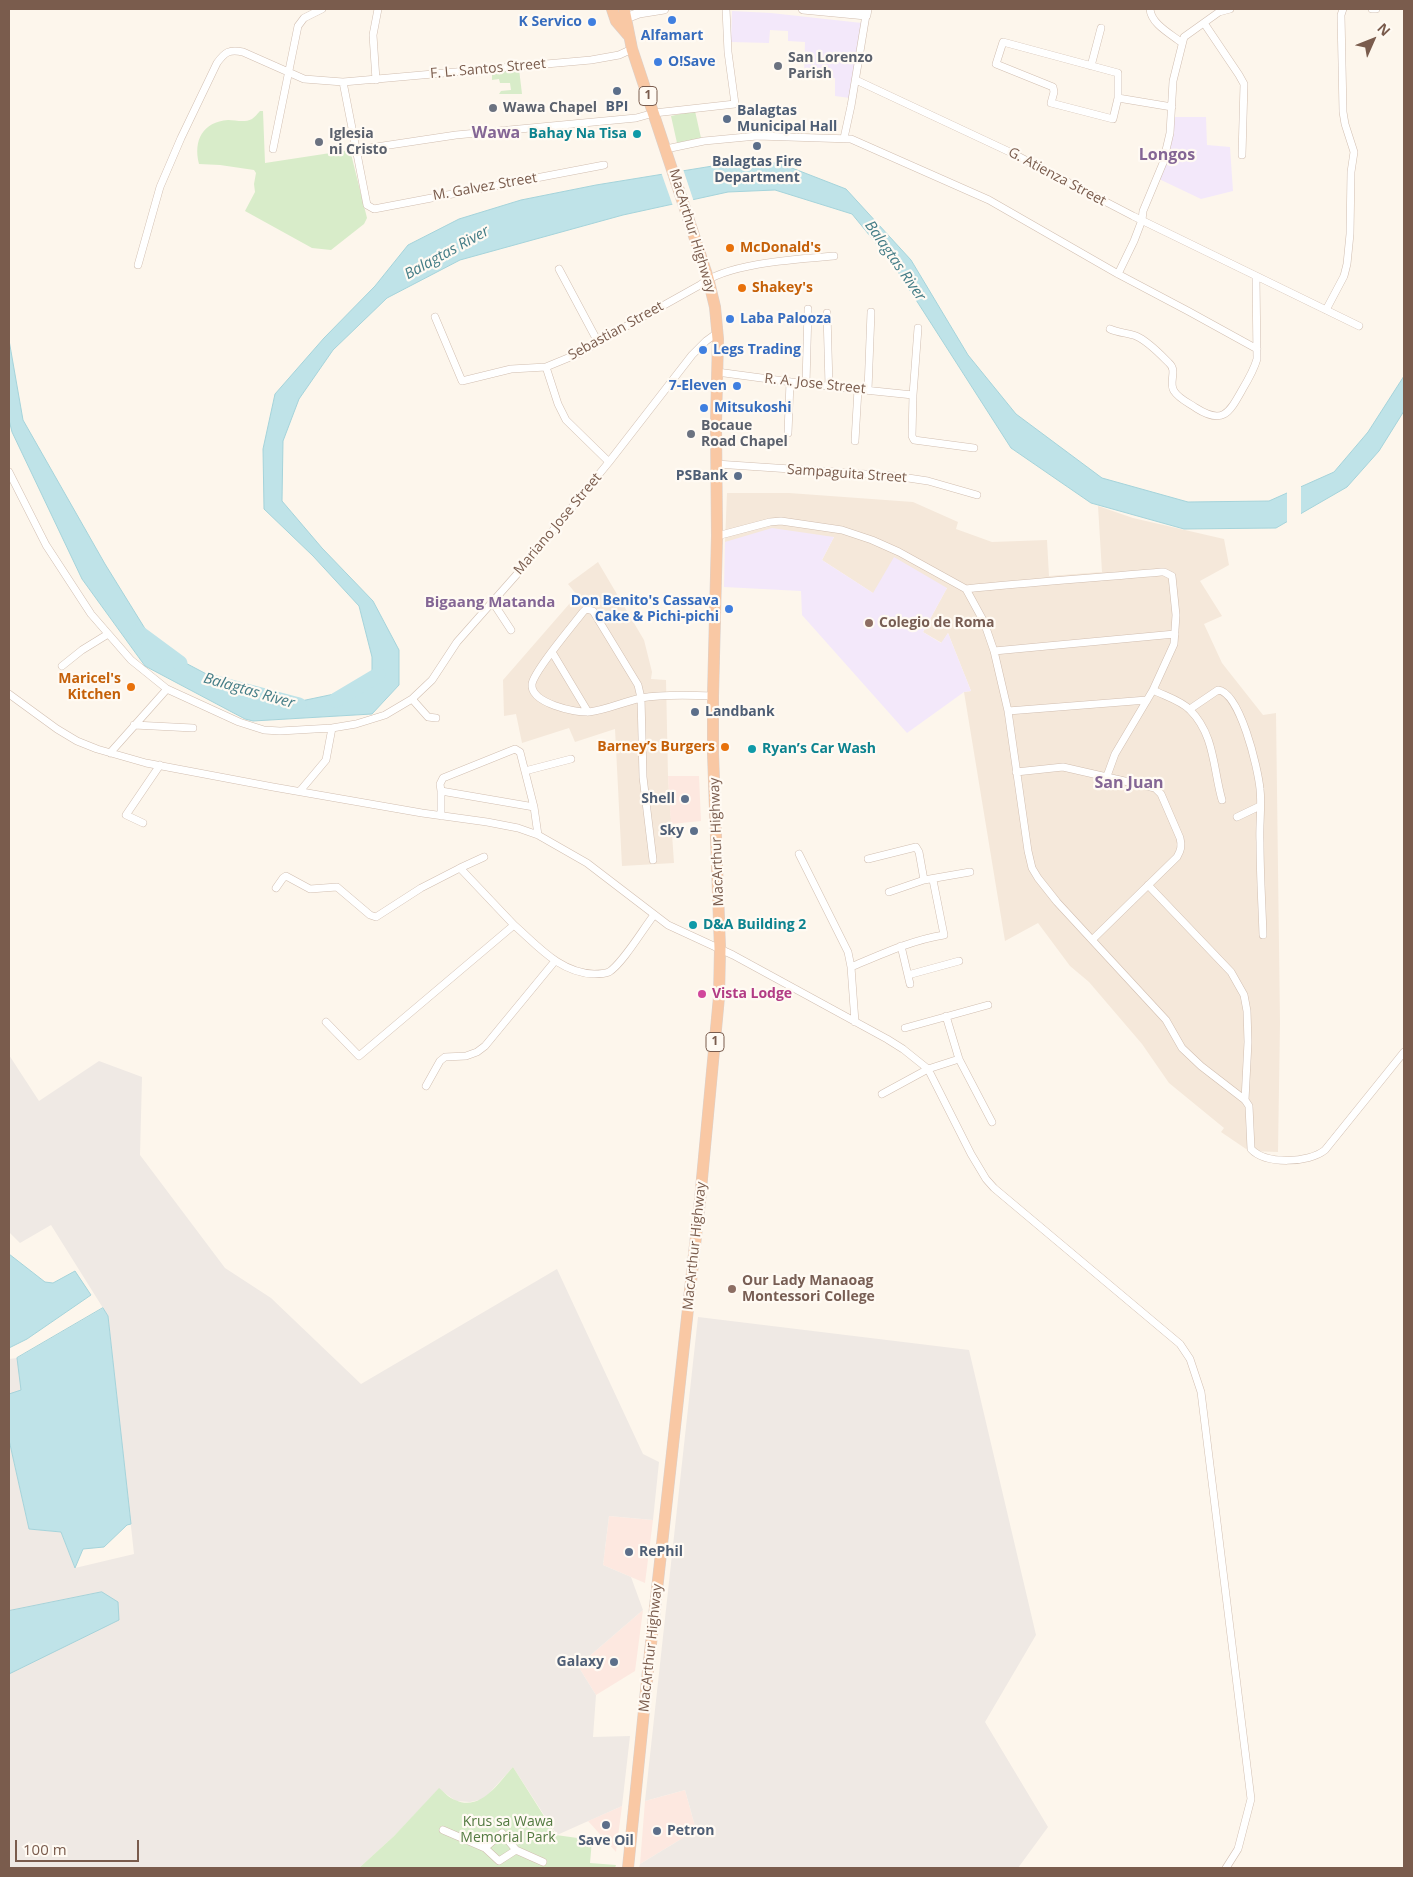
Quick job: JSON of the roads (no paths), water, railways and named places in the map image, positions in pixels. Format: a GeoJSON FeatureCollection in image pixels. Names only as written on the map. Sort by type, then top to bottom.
{"type":"FeatureCollection","features":[{"type":"Feature","properties":{"kind":"highway","name":"MacArthur Highway"},"geometry":{"type":"LineString","coordinates":[[612,9],[622,16],[688,216],[708,278],[715,307],[717,332],[717,536],[713,753],[720,949],[719,997],[700,1200],[628,1868]]}},
{"type":"Feature","properties":{"kind":"street"},"geometry":{"type":"LineString","coordinates":[[376,80],[373,35],[378,9]]}},
{"type":"Feature","properties":{"kind":"street"},"geometry":{"type":"LineString","coordinates":[[622,16],[664,9]]}},
{"type":"Feature","properties":{"kind":"street"},"geometry":{"type":"LineString","coordinates":[[343,82],[356,150],[456,135],[636,118],[654,113],[735,104],[728,52],[726,9]]}},
{"type":"Feature","properties":{"kind":"street"},"geometry":{"type":"LineString","coordinates":[[803,9],[866,12],[856,80],[844,138]]}},
{"type":"Feature","properties":{"kind":"street"},"geometry":{"type":"LineString","coordinates":[[1150,9],[1151,16],[1158,24],[1182,43]]}},
{"type":"Feature","properties":{"kind":"street"},"geometry":{"type":"LineString","coordinates":[[1118,274],[1142,220],[1143,211],[1165,156],[1170,133],[1173,81],[1182,43],[1187,34],[1219,12],[1230,9]]}},
{"type":"Feature","properties":{"kind":"street"},"geometry":{"type":"LineString","coordinates":[[1326,310],[1344,276],[1350,234],[1351,172],[1354,152],[1343,112],[1341,15],[1343,9]]}},
{"type":"Feature","properties":{"kind":"street"},"geometry":{"type":"LineString","coordinates":[[273,149],[298,26],[304,18],[318,10]]}},
{"type":"Feature","properties":{"kind":"street"},"geometry":{"type":"LineString","coordinates":[[1204,23],[1244,84],[1242,155]]}},
{"type":"Feature","properties":{"kind":"street"},"geometry":{"type":"LineString","coordinates":[[1090,66],[1101,28]]}},
{"type":"Feature","properties":{"kind":"street"},"geometry":{"type":"LineString","coordinates":[[1003,42],[1090,66],[1118,73],[1118,98],[1113,119],[1051,103],[1054,92],[1053,87],[996,64],[1003,42]]}},
{"type":"Feature","properties":{"kind":"street","name":"F. L. Santos Street"},"geometry":{"type":"LineString","coordinates":[[138,266],[160,187],[181,138],[217,63],[223,55],[234,50],[243,52],[304,79],[343,82],[591,60],[619,55],[632,49]]}},
{"type":"Feature","properties":{"kind":"street","name":"G. Atienza Street"},"geometry":{"type":"LineString","coordinates":[[856,80],[1014,154],[1142,220],[1358,326]]}},
{"type":"Feature","properties":{"kind":"street"},"geometry":{"type":"LineString","coordinates":[[1118,98],[1172,107]]}},
{"type":"Feature","properties":{"kind":"street"},"geometry":{"type":"LineString","coordinates":[[667,153],[704,141],[757,136],[844,138],[863,144],[983,197],[1257,350]]}},
{"type":"Feature","properties":{"kind":"street","name":"M. Galvez Street"},"geometry":{"type":"LineString","coordinates":[[356,150],[367,205],[374,209],[604,165]]}},
{"type":"Feature","properties":{"kind":"street","name":"Sebastian Street"},"geometry":{"type":"LineString","coordinates":[[435,317],[462,381],[511,369],[546,367],[580,354],[700,285],[708,278],[727,271],[784,261],[834,256]]}},
{"type":"Feature","properties":{"kind":"street"},"geometry":{"type":"LineString","coordinates":[[559,269],[598,342]]}},
{"type":"Feature","properties":{"kind":"street"},"geometry":{"type":"LineString","coordinates":[[1110,329],[1135,336],[1161,354],[1172,365],[1174,370],[1172,384],[1179,396],[1210,416],[1221,416],[1231,410],[1255,368],[1257,359],[1256,276]]}},
{"type":"Feature","properties":{"kind":"street"},"geometry":{"type":"LineString","coordinates":[[806,384],[808,309]]}},
{"type":"Feature","properties":{"kind":"street"},"geometry":{"type":"LineString","coordinates":[[868,390],[871,312]]}},
{"type":"Feature","properties":{"kind":"street"},"geometry":{"type":"LineString","coordinates":[[827,314],[828,386]]}},
{"type":"Feature","properties":{"kind":"street"},"geometry":{"type":"LineString","coordinates":[[918,328],[912,436],[914,440],[974,448]]}},
{"type":"Feature","properties":{"kind":"street","name":"Mariano Jose Street"},"geometry":{"type":"LineString","coordinates":[[9,472],[46,545],[60,568],[91,614],[142,671],[167,689],[251,726],[280,731],[332,728],[385,715],[412,700],[432,680],[457,642],[518,573],[609,462],[692,355],[717,332]]}},
{"type":"Feature","properties":{"kind":"street"},"geometry":{"type":"LineString","coordinates":[[546,367],[558,404],[566,420],[609,462]]}},
{"type":"Feature","properties":{"kind":"street","name":"R. A. Jose Street"},"geometry":{"type":"LineString","coordinates":[[717,372],[806,384],[913,395]]}},
{"type":"Feature","properties":{"kind":"street"},"geometry":{"type":"LineString","coordinates":[[788,433],[790,382]]}},
{"type":"Feature","properties":{"kind":"street"},"geometry":{"type":"LineString","coordinates":[[855,441],[858,389]]}},
{"type":"Feature","properties":{"kind":"street","name":"Sampaguita Street"},"geometry":{"type":"LineString","coordinates":[[716,464],[895,476],[936,483],[977,495]]}},
{"type":"Feature","properties":{"kind":"street"},"geometry":{"type":"LineString","coordinates":[[717,536],[781,520],[842,530],[899,552],[966,590],[984,622],[994,651],[1008,711],[1032,868],[1058,902],[1166,1020],[1182,1048],[1201,1066],[1245,1100],[1248,1106],[1251,1149],[1255,1153],[1264,1157],[1282,1160],[1308,1159],[1318,1155],[1325,1150],[1404,1052]]}},
{"type":"Feature","properties":{"kind":"street"},"geometry":{"type":"LineString","coordinates":[[966,590],[1020,583],[1164,572],[1172,576],[1176,615],[1174,644],[1153,690],[1115,754],[1107,776]]}},
{"type":"Feature","properties":{"kind":"street"},"geometry":{"type":"LineString","coordinates":[[492,601],[511,630]]}},
{"type":"Feature","properties":{"kind":"street"},"geometry":{"type":"LineString","coordinates":[[653,860],[643,778],[641,698],[638,685],[595,613],[589,609],[583,612],[552,652],[532,684],[534,694],[551,704],[569,710],[588,712],[641,698],[713,696]]}},
{"type":"Feature","properties":{"kind":"street"},"geometry":{"type":"LineString","coordinates":[[62,666],[82,650],[108,634]]}},
{"type":"Feature","properties":{"kind":"street"},"geometry":{"type":"LineString","coordinates":[[994,651],[1175,634]]}},
{"type":"Feature","properties":{"kind":"street"},"geometry":{"type":"LineString","coordinates":[[552,652],[588,712]]}},
{"type":"Feature","properties":{"kind":"street"},"geometry":{"type":"LineString","coordinates":[[110,753],[167,689]]}},
{"type":"Feature","properties":{"kind":"street"},"geometry":{"type":"LineString","coordinates":[[1153,690],[1190,709],[1206,731],[1222,800]]}},
{"type":"Feature","properties":{"kind":"street"},"geometry":{"type":"LineString","coordinates":[[1190,709],[1218,690],[1224,691],[1229,695],[1239,710],[1256,766],[1261,790],[1263,935]]}},
{"type":"Feature","properties":{"kind":"street"},"geometry":{"type":"LineString","coordinates":[[9,694],[77,741],[146,763],[441,816],[488,822],[518,828],[538,835],[587,863],[654,915],[679,931],[720,949],[855,1022],[903,1049],[928,1069],[971,1154],[986,1179],[994,1188],[1180,1344],[1190,1359],[1201,1392],[1252,1799],[1238,1849],[1226,1868]]}},
{"type":"Feature","properties":{"kind":"street"},"geometry":{"type":"LineString","coordinates":[[412,700],[428,717],[436,718]]}},
{"type":"Feature","properties":{"kind":"street"},"geometry":{"type":"LineString","coordinates":[[1008,711],[1146,700]]}},
{"type":"Feature","properties":{"kind":"street"},"geometry":{"type":"LineString","coordinates":[[134,725],[193,728]]}},
{"type":"Feature","properties":{"kind":"street"},"geometry":{"type":"LineString","coordinates":[[300,791],[326,760],[332,728]]}},
{"type":"Feature","properties":{"kind":"street"},"geometry":{"type":"LineString","coordinates":[[441,816],[442,791],[440,784],[443,778],[515,750],[520,752],[534,807],[538,835]]}},
{"type":"Feature","properties":{"kind":"street"},"geometry":{"type":"LineString","coordinates":[[525,771],[571,758]]}},
{"type":"Feature","properties":{"kind":"street"},"geometry":{"type":"LineString","coordinates":[[143,823],[126,815],[160,765]]}},
{"type":"Feature","properties":{"kind":"street"},"geometry":{"type":"LineString","coordinates":[[1016,772],[1063,767],[1155,788],[1161,794],[1180,838],[1182,844],[1181,851],[1093,939]]}},
{"type":"Feature","properties":{"kind":"street"},"geometry":{"type":"LineString","coordinates":[[442,791],[534,807]]}},
{"type":"Feature","properties":{"kind":"street"},"geometry":{"type":"LineString","coordinates":[[1237,817],[1260,806]]}},
{"type":"Feature","properties":{"kind":"street"},"geometry":{"type":"LineString","coordinates":[[868,859],[916,847],[919,852],[924,880]]}},
{"type":"Feature","properties":{"kind":"street"},"geometry":{"type":"LineString","coordinates":[[799,854],[848,952],[855,1022]]}},
{"type":"Feature","properties":{"kind":"street"},"geometry":{"type":"LineString","coordinates":[[276,888],[286,876],[310,889],[337,887],[370,915],[376,917],[421,888],[484,857]]}},
{"type":"Feature","properties":{"kind":"street"},"geometry":{"type":"LineString","coordinates":[[460,868],[514,925],[555,961],[578,973],[602,974],[608,972],[624,956],[654,915]]}},
{"type":"Feature","properties":{"kind":"street"},"geometry":{"type":"LineString","coordinates":[[889,892],[924,880],[933,880],[970,872]]}},
{"type":"Feature","properties":{"kind":"street"},"geometry":{"type":"LineString","coordinates":[[851,967],[901,946],[944,935],[933,880]]}},
{"type":"Feature","properties":{"kind":"street"},"geometry":{"type":"LineString","coordinates":[[1148,886],[1231,972],[1244,995],[1248,1042],[1245,1100]]}},
{"type":"Feature","properties":{"kind":"street"},"geometry":{"type":"LineString","coordinates":[[326,1022],[359,1056],[514,925]]}},
{"type":"Feature","properties":{"kind":"street"},"geometry":{"type":"LineString","coordinates":[[901,946],[910,984]]}},
{"type":"Feature","properties":{"kind":"street"},"geometry":{"type":"LineString","coordinates":[[426,1086],[440,1061],[445,1057],[466,1056],[477,1052],[485,1046],[555,961]]}},
{"type":"Feature","properties":{"kind":"street"},"geometry":{"type":"LineString","coordinates":[[908,976],[958,961]]}},
{"type":"Feature","properties":{"kind":"street"},"geometry":{"type":"LineString","coordinates":[[905,1028],[988,1005]]}},
{"type":"Feature","properties":{"kind":"street"},"geometry":{"type":"LineString","coordinates":[[946,1016],[960,1058],[992,1122]]}},
{"type":"Feature","properties":{"kind":"street"},"geometry":{"type":"LineString","coordinates":[[882,1094],[928,1069],[960,1058]]}},
{"type":"Feature","properties":{"kind":"street"},"geometry":{"type":"LineString","coordinates":[[443,1830],[485,1848],[499,1861],[516,1850]]}},
{"type":"Feature","properties":{"kind":"street"},"geometry":{"type":"LineString","coordinates":[[485,1848],[502,1832],[516,1850],[543,1862]]}},
{"type":"Feature","properties":{"kind":"water"},"geometry":{"type":"Polygon","coordinates":[[[779,163],[846,189],[911,260],[968,355],[1016,414],[1102,478],[1188,502],[1269,501],[1334,472],[1368,432],[1404,376],[1404,411],[1379,451],[1347,487],[1276,528],[1184,529],[1091,503],[1011,448],[893,264],[852,214],[775,190],[728,192],[623,215],[460,260],[387,298],[333,350],[299,399],[283,441],[282,501],[322,548],[373,601],[399,650],[399,685],[372,714],[253,721],[245,719],[145,666],[82,579],[12,432],[9,420],[9,340],[23,420],[105,564],[157,648],[254,699],[301,701],[358,689],[372,674],[372,657],[359,606],[313,556],[264,509],[263,449],[275,394],[324,338],[375,286],[408,245],[459,219],[521,200],[596,185],[725,164],[779,163]]]}},
{"type":"Feature","properties":{"kind":"water"},"geometry":{"type":"Polygon","coordinates":[[[9,1254],[45,1282],[53,1283],[75,1271],[91,1295],[27,1339],[9,1348],[9,1254]]]}},
{"type":"Feature","properties":{"kind":"water"},"geometry":{"type":"Polygon","coordinates":[[[103,1308],[108,1316],[131,1524],[127,1525],[104,1547],[83,1549],[75,1568],[61,1532],[29,1529],[9,1440],[9,1394],[21,1390],[17,1358],[103,1308]]]}},
{"type":"Feature","properties":{"kind":"water"},"geometry":{"type":"Polygon","coordinates":[[[102,1592],[118,1602],[119,1620],[9,1674],[9,1611],[102,1592]]]}},
{"type":"Feature","properties":{"kind":"waterway","name":"Balagtas River"},"geometry":{"type":"LineString","coordinates":[[138,632],[180,663]]}},
{"type":"Feature","properties":{"kind":"waterway","name":"Balagtas River"},"geometry":{"type":"LineString","coordinates":[[336,700],[378,675]]}},
{"type":"Feature","properties":{"kind":"waterway","name":"Balagtas River"},"geometry":{"type":"LineString","coordinates":[[212,682],[299,705]]}},
{"type":"Feature","properties":{"kind":"place","name":"Alfamart"},"geometry":{"type":"Point","coordinates":[672,20]}},
{"type":"Feature","properties":{"kind":"place","name":"K Servico"},"geometry":{"type":"Point","coordinates":[592,22]}},
{"type":"Feature","properties":{"kind":"place","name":"O!Save"},"geometry":{"type":"Point","coordinates":[658,62]}},
{"type":"Feature","properties":{"kind":"place","name":"San Lorenzo Parish"},"geometry":{"type":"Point","coordinates":[778,66]}},
{"type":"Feature","properties":{"kind":"place","name":"BPI"},"geometry":{"type":"Point","coordinates":[617,91]}},
{"type":"Feature","properties":{"kind":"place","name":"Wawa Chapel"},"geometry":{"type":"Point","coordinates":[493,108]}},
{"type":"Feature","properties":{"kind":"place","name":"Balagtas Municipal Hall"},"geometry":{"type":"Point","coordinates":[727,119]}},
{"type":"Feature","properties":{"kind":"place","name":"Bahay Na Tisa"},"geometry":{"type":"Point","coordinates":[637,134]}},
{"type":"Feature","properties":{"kind":"place","name":"Iglesia ni Cristo"},"geometry":{"type":"Point","coordinates":[319,142]}},
{"type":"Feature","properties":{"kind":"place","name":"Balagtas Fire Department"},"geometry":{"type":"Point","coordinates":[757,146]}},
{"type":"Feature","properties":{"kind":"place","name":"McDonald's"},"geometry":{"type":"Point","coordinates":[730,248]}},
{"type":"Feature","properties":{"kind":"place","name":"Shakey's"},"geometry":{"type":"Point","coordinates":[742,288]}},
{"type":"Feature","properties":{"kind":"place","name":"Laba Palooza"},"geometry":{"type":"Point","coordinates":[730,319]}},
{"type":"Feature","properties":{"kind":"place","name":"Legs Trading"},"geometry":{"type":"Point","coordinates":[703,350]}},
{"type":"Feature","properties":{"kind":"place","name":"7-Eleven"},"geometry":{"type":"Point","coordinates":[737,386]}},
{"type":"Feature","properties":{"kind":"place","name":"Mitsukoshi"},"geometry":{"type":"Point","coordinates":[704,408]}},
{"type":"Feature","properties":{"kind":"place","name":"Bocaue Road Chapel"},"geometry":{"type":"Point","coordinates":[691,434]}},
{"type":"Feature","properties":{"kind":"place","name":"PSBank"},"geometry":{"type":"Point","coordinates":[738,476]}},
{"type":"Feature","properties":{"kind":"place","name":"Don Benito's Cassava Cake & Pichi-pichi"},"geometry":{"type":"Point","coordinates":[729,609]}},
{"type":"Feature","properties":{"kind":"place","name":"Colegio de Roma"},"geometry":{"type":"Point","coordinates":[869,623]}},
{"type":"Feature","properties":{"kind":"place","name":"Maricel's Kitchen"},"geometry":{"type":"Point","coordinates":[131,687]}},
{"type":"Feature","properties":{"kind":"place","name":"Landbank"},"geometry":{"type":"Point","coordinates":[695,712]}},
{"type":"Feature","properties":{"kind":"place","name":"Barney’s Burgers"},"geometry":{"type":"Point","coordinates":[725,747]}},
{"type":"Feature","properties":{"kind":"place","name":"Ryan’s Car Wash"},"geometry":{"type":"Point","coordinates":[752,749]}},
{"type":"Feature","properties":{"kind":"place","name":"Shell"},"geometry":{"type":"Point","coordinates":[685,799]}},
{"type":"Feature","properties":{"kind":"place","name":"Sky"},"geometry":{"type":"Point","coordinates":[694,831]}},
{"type":"Feature","properties":{"kind":"place","name":"D&A Building 2"},"geometry":{"type":"Point","coordinates":[693,925]}},
{"type":"Feature","properties":{"kind":"place","name":"Vista Lodge"},"geometry":{"type":"Point","coordinates":[702,994]}},
{"type":"Feature","properties":{"kind":"place","name":"Our Lady Manaoag Montessori College"},"geometry":{"type":"Point","coordinates":[732,1289]}},
{"type":"Feature","properties":{"kind":"place","name":"RePhil"},"geometry":{"type":"Point","coordinates":[629,1552]}},
{"type":"Feature","properties":{"kind":"place","name":"Galaxy"},"geometry":{"type":"Point","coordinates":[614,1662]}},
{"type":"Feature","properties":{"kind":"place","name":"Save Oil"},"geometry":{"type":"Point","coordinates":[606,1825]}},
{"type":"Feature","properties":{"kind":"place","name":"Petron"},"geometry":{"type":"Point","coordinates":[657,1831]}},
{"type":"Feature","properties":{"kind":"district","name":"Wawa"},"geometry":{"type":"Point","coordinates":[496,133]}},
{"type":"Feature","properties":{"kind":"district","name":"Longos"},"geometry":{"type":"Point","coordinates":[1167,155]}},
{"type":"Feature","properties":{"kind":"district","name":"Bigaang Matanda"},"geometry":{"type":"Point","coordinates":[490,603]}},
{"type":"Feature","properties":{"kind":"district","name":"San Juan"},"geometry":{"type":"Point","coordinates":[1129,783]}},
{"type":"Feature","properties":{"kind":"park label","name":"Krus sa Wawa Memorial Park"},"geometry":{"type":"Point","coordinates":[508,1830]}}]}
